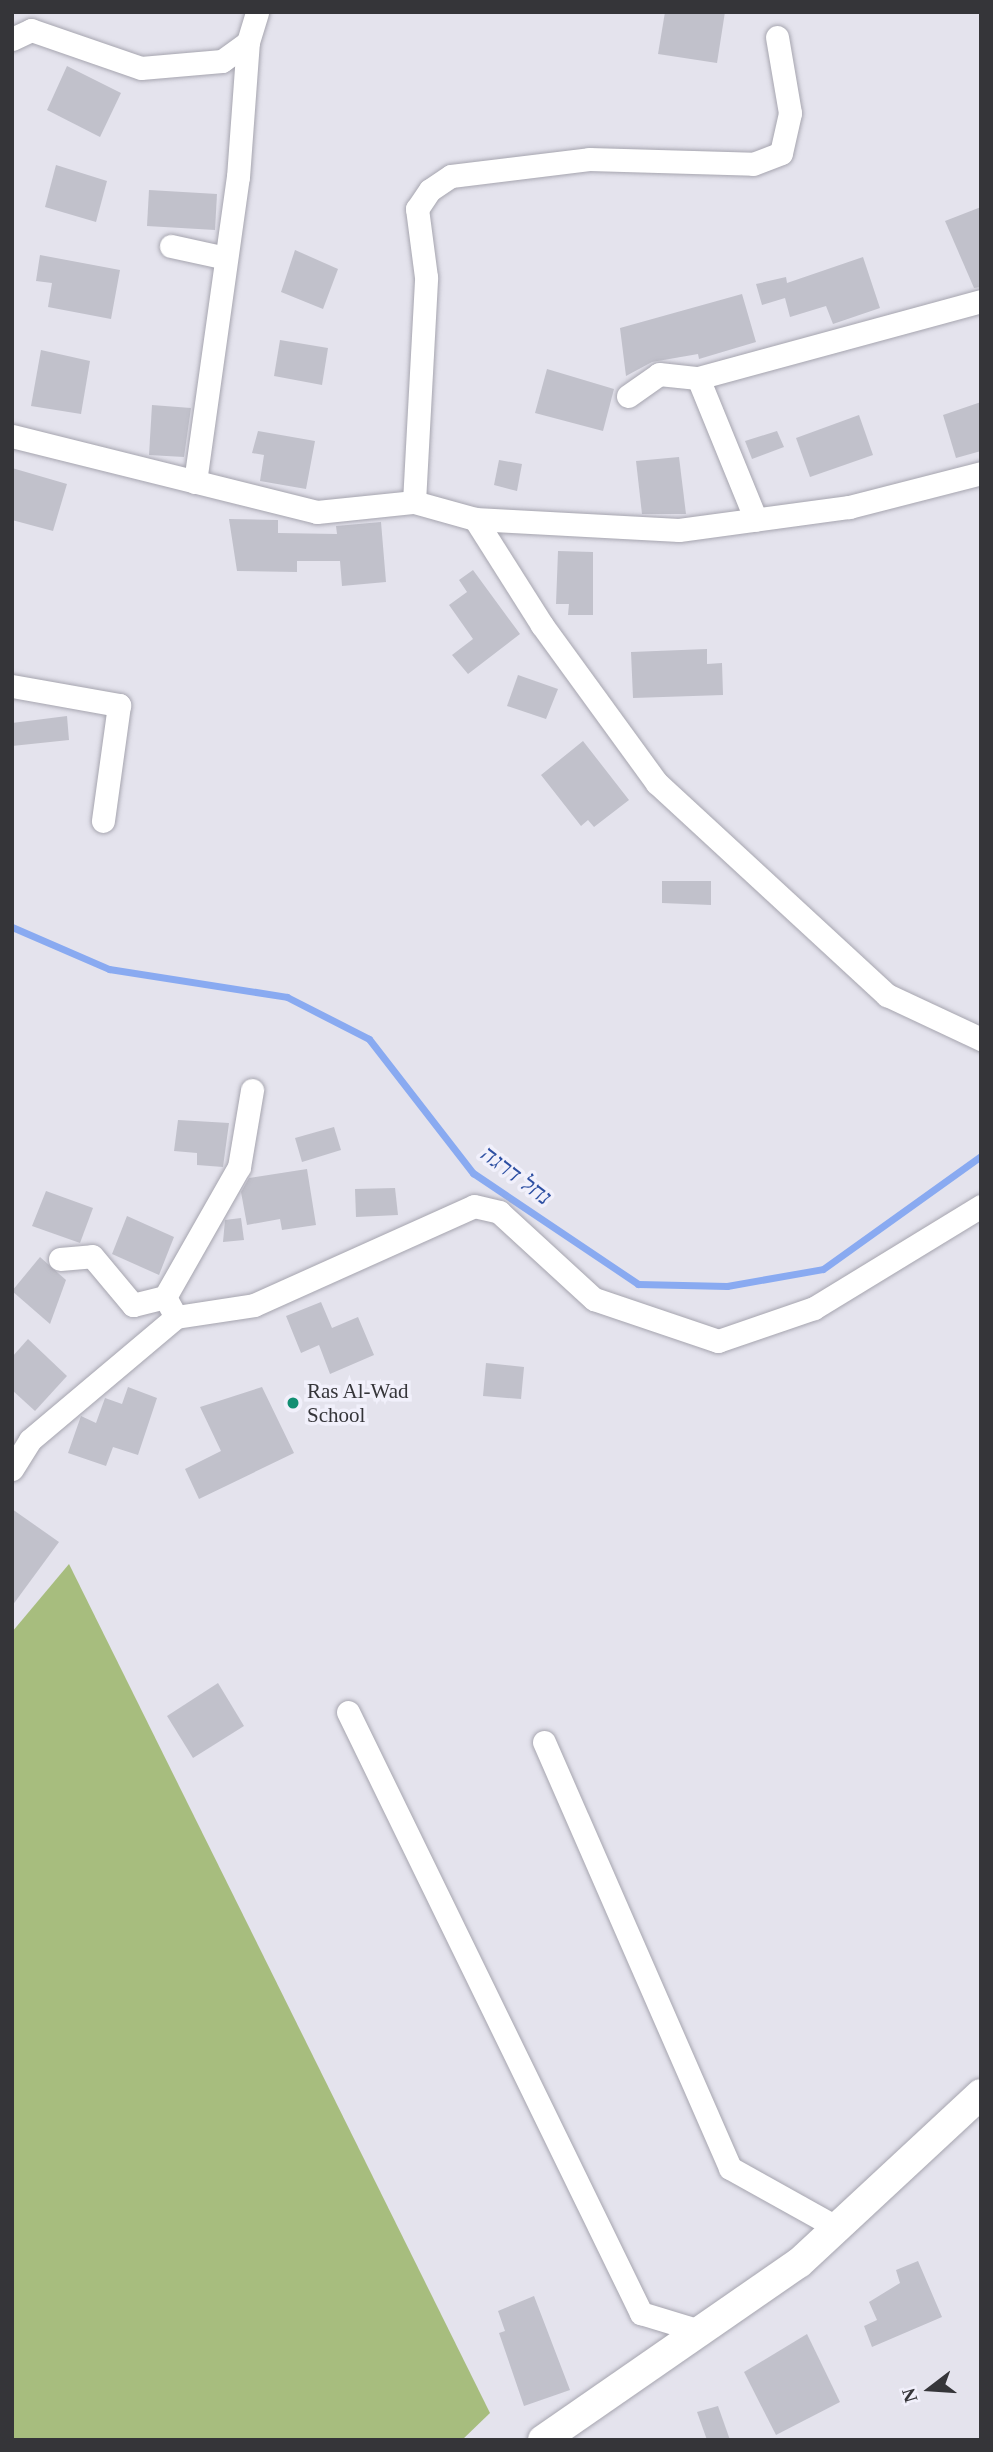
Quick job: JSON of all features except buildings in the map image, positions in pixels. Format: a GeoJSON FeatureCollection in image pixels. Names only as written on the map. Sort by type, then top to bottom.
{"type":"FeatureCollection","features":[{"type":"Feature","properties":{"kind":"street"},"geometry":{"type":"LineString","coordinates":[[195,482],[226,258],[248,42],[257,12]]}},
{"type":"Feature","properties":{"kind":"street"},"geometry":{"type":"LineString","coordinates":[[12,39],[31,30],[141,68],[222,61],[248,42]]}},
{"type":"Feature","properties":{"kind":"street"},"geometry":{"type":"LineString","coordinates":[[414,502],[426,277],[417,209],[430,190],[451,176],[590,159],[753,164],[781,153],[790,113],[777,37]]}},
{"type":"Feature","properties":{"kind":"street"},"geometry":{"type":"LineString","coordinates":[[171,246],[226,258]]}},
{"type":"Feature","properties":{"kind":"street"},"geometry":{"type":"LineString","coordinates":[[628,396],[659,374],[698,378],[981,301]]}},
{"type":"Feature","properties":{"kind":"street"},"geometry":{"type":"LineString","coordinates":[[698,378],[756,520]]}},
{"type":"Feature","properties":{"kind":"street"},"geometry":{"type":"LineString","coordinates":[[12,436],[317,512],[414,502],[475,519],[679,530],[849,507],[981,473]]}},
{"type":"Feature","properties":{"kind":"street"},"geometry":{"type":"LineString","coordinates":[[475,519],[542,625],[657,783],[887,995],[981,1039]]}},
{"type":"Feature","properties":{"kind":"street"},"geometry":{"type":"LineString","coordinates":[[12,686],[119,705],[103,821]]}},
{"type":"Feature","properties":{"kind":"street"},"geometry":{"type":"LineString","coordinates":[[12,1469],[30,1440],[141,1341],[171,1307],[239,1167],[252,1090]]}},
{"type":"Feature","properties":{"kind":"street"},"geometry":{"type":"LineString","coordinates":[[60,1259],[92,1256],[133,1305],[254,1305],[474,1206],[499,1212],[594,1299],[718,1341],[814,1308],[981,1206]]}},
{"type":"Feature","properties":{"kind":"street"},"geometry":{"type":"LineString","coordinates":[[348,1712],[641,2313],[701,2330]]}},
{"type":"Feature","properties":{"kind":"street"},"geometry":{"type":"LineString","coordinates":[[544,1742],[730,2168],[836,2227]]}},
{"type":"Feature","properties":{"kind":"street"},"geometry":{"type":"LineString","coordinates":[[543,2440],[799,2263],[981,2094]]}},
{"type":"Feature","properties":{"kind":"green space"},"geometry":{"type":"Polygon","coordinates":[[[69,1564],[490,2413],[462,2440],[12,2440],[12,1632],[69,1564]]]}},
{"type":"Feature","properties":{"kind":"waterway","name":"נחל דרגה"},"geometry":{"type":"LineString","coordinates":[[12,927],[109,969],[287,997],[369,1039],[473,1173],[638,1284],[727,1286],[823,1269],[981,1156]]}},
{"type":"Feature","properties":{"kind":"place","name":"Ras Al-Wad School"},"geometry":{"type":"Point","coordinates":[293,1403]}}]}
